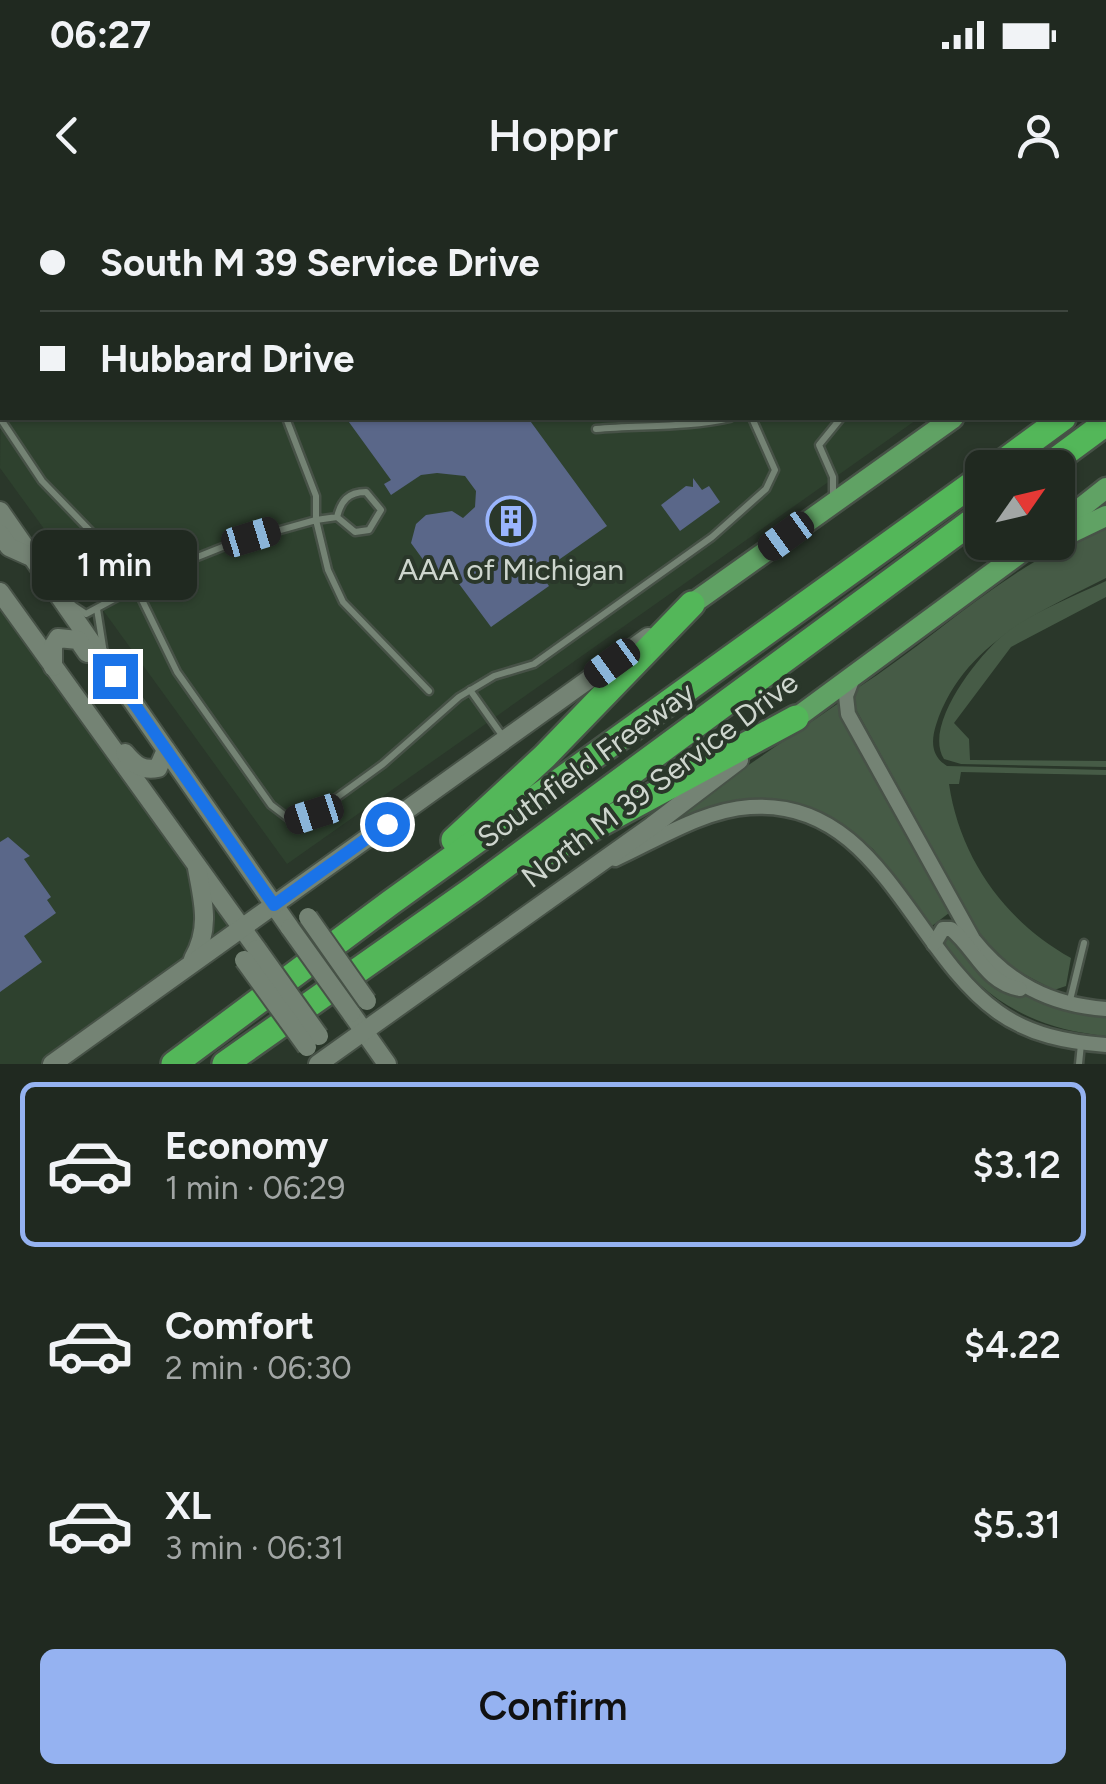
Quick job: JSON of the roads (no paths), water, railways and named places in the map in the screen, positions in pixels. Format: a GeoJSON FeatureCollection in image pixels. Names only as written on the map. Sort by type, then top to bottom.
{"type":"FeatureCollection","features":[{"type":"Feature","properties":{"kind":"highway"},"geometry":{"type":"LineString","coordinates":[[1019,450],[1060,420]]}},
{"type":"Feature","properties":{"kind":"highway"},"geometry":{"type":"LineString","coordinates":[[1070,450],[1106,423]]}},
{"type":"Feature","properties":{"kind":"highway","name":"Southfield Freeway"},"geometry":{"type":"LineString","coordinates":[[174,1064],[390,903],[965,489]]}},
{"type":"Feature","properties":{"kind":"highway","name":"Southfield Freeway"},"geometry":{"type":"LineString","coordinates":[[226,1064],[472,890],[965,527]]}},
{"type":"Feature","properties":{"kind":"highway"},"geometry":{"type":"LineString","coordinates":[[390,903],[534,766],[692,604]]}},
{"type":"Feature","properties":{"kind":"highway"},"geometry":{"type":"LineString","coordinates":[[472,890],[796,718]]}},
{"type":"Feature","properties":{"kind":"main road"},"geometry":{"type":"LineString","coordinates":[[52,1064],[950,420]]}},
{"type":"Feature","properties":{"kind":"main road"},"geometry":{"type":"LineString","coordinates":[[1075,513],[1106,488]]}},
{"type":"Feature","properties":{"kind":"main road"},"geometry":{"type":"LineString","coordinates":[[0,510],[387,1064]]}},
{"type":"Feature","properties":{"kind":"main road"},"geometry":{"type":"LineString","coordinates":[[1075,530],[1106,516]]}},
{"type":"Feature","properties":{"kind":"main road"},"geometry":{"type":"LineString","coordinates":[[0,534],[9,547],[34,559]]}},
{"type":"Feature","properties":{"kind":"main road","name":"North M 39 Service Drive"},"geometry":{"type":"LineString","coordinates":[[330,1061],[364,1031],[592,870],[855,671],[1012,560]]}},
{"type":"Feature","properties":{"kind":"main road"},"geometry":{"type":"LineString","coordinates":[[998,571],[1018,560]]}},
{"type":"Feature","properties":{"kind":"main road"},"geometry":{"type":"LineString","coordinates":[[0,592],[242,928],[250,954],[312,1049],[330,1061]]}},
{"type":"Feature","properties":{"kind":"main road"},"geometry":{"type":"LineString","coordinates":[[53,668],[53,646],[58,638],[78,640],[132,717],[152,729]]}},
{"type":"Feature","properties":{"kind":"main road"},"geometry":{"type":"LineString","coordinates":[[95,726],[112,737],[136,766],[158,768],[166,750]]}},
{"type":"Feature","properties":{"kind":"main road"},"geometry":{"type":"LineString","coordinates":[[188,968],[204,938],[205,926],[196,868]]}},
{"type":"Feature","properties":{"kind":"main road"},"geometry":{"type":"LineString","coordinates":[[306,883],[302,907],[368,1000],[383,1009],[400,1006]]}},
{"type":"Feature","properties":{"kind":"main road"},"geometry":{"type":"LineString","coordinates":[[208,952],[250,954]]}},
{"type":"Feature","properties":{"kind":"street"},"geometry":{"type":"LineString","coordinates":[[855,671],[846,696],[848,714],[955,911],[997,967],[1031,990]]}},
{"type":"Feature","properties":{"kind":"street"},"geometry":{"type":"LineString","coordinates":[[592,870],[714,814],[749,807],[786,809],[829,825],[866,853],[978,997],[1000,1014],[1036,1032],[1106,1045]]}},
{"type":"Feature","properties":{"kind":"street"},"geometry":{"type":"LineString","coordinates":[[934,944],[942,930],[951,929],[1005,986],[1031,990],[1069,1004],[1106,1009]]}},
{"type":"Feature","properties":{"kind":"lane"},"geometry":{"type":"LineString","coordinates":[[1,420],[42,482],[118,558],[177,672],[272,805],[292,821],[314,814],[369,774],[470,690],[494,676],[534,664],[712,538],[766,489],[775,470],[753,420]]}},
{"type":"Feature","properties":{"kind":"lane"},"geometry":{"type":"LineString","coordinates":[[287,420],[311,480],[328,570],[343,602],[430,691]]}},
{"type":"Feature","properties":{"kind":"lane"},"geometry":{"type":"LineString","coordinates":[[596,429],[681,421],[698,426],[720,420]]}},
{"type":"Feature","properties":{"kind":"lane"},"geometry":{"type":"LineString","coordinates":[[834,501],[833,477],[819,444],[839,420]]}},
{"type":"Feature","properties":{"kind":"lane"},"geometry":{"type":"LineString","coordinates":[[61,598],[86,614],[230,544],[336,517],[355,532],[369,530],[381,510],[376,499],[356,492],[346,497],[336,517]]}},
{"type":"Feature","properties":{"kind":"lane"},"geometry":{"type":"LineString","coordinates":[[97,609],[102,646],[184,762],[196,793]]}},
{"type":"Feature","properties":{"kind":"lane"},"geometry":{"type":"LineString","coordinates":[[470,690],[505,739]]}},
{"type":"Feature","properties":{"kind":"lane"},"geometry":{"type":"LineString","coordinates":[[1069,1004],[1084,943]]}},
{"type":"Feature","properties":{"kind":"lane"},"geometry":{"type":"LineString","coordinates":[[1079,1064],[1082,1043]]}},
{"type":"Feature","properties":{"kind":"place","name":"AAA of Michigan"},"geometry":{"type":"Point","coordinates":[511,521]}}]}
